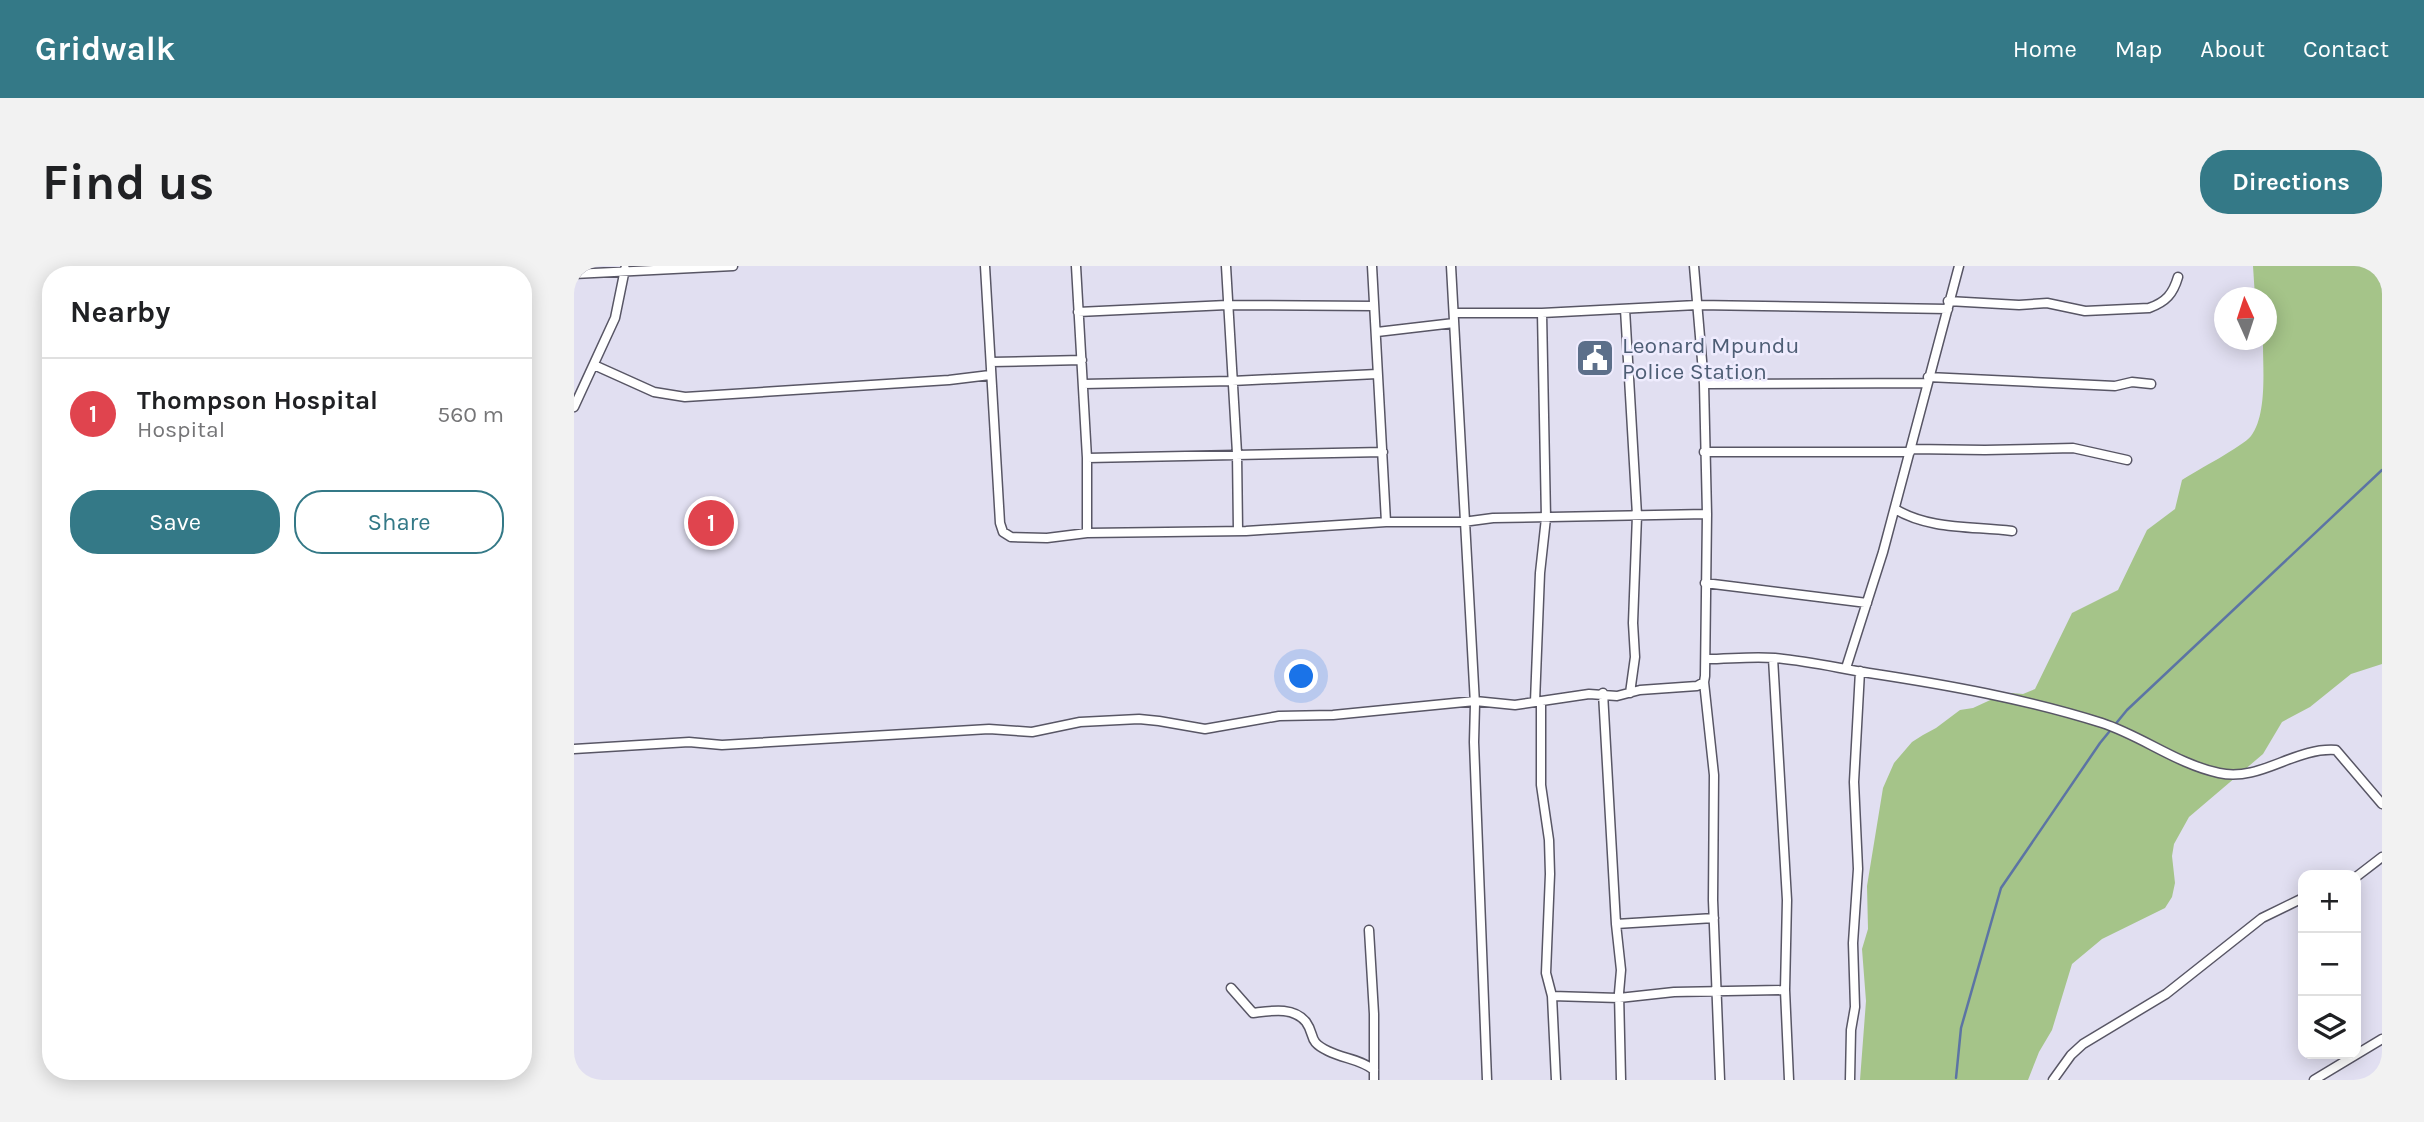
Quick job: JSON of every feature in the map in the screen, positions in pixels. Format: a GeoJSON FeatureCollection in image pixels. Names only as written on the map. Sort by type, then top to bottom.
{"type":"FeatureCollection","features":[{"type":"Feature","properties":{"kind":"street"},"geometry":{"type":"LineString","coordinates":[[574,274],[625,268],[733,266]]}},
{"type":"Feature","properties":{"kind":"street"},"geometry":{"type":"LineString","coordinates":[[985,266],[1000,523],[1003,532],[1011,537],[1047,538],[1087,533],[1238,530],[1386,522],[1463,522],[1493,518],[1707,514]]}},
{"type":"Feature","properties":{"kind":"street"},"geometry":{"type":"LineString","coordinates":[[1076,266],[1087,458],[1087,533]]}},
{"type":"Feature","properties":{"kind":"street"},"geometry":{"type":"LineString","coordinates":[[1226,266],[1237,453],[1238,530]]}},
{"type":"Feature","properties":{"kind":"street"},"geometry":{"type":"LineString","coordinates":[[1372,266],[1386,522]]}},
{"type":"Feature","properties":{"kind":"street"},"geometry":{"type":"LineString","coordinates":[[1451,266],[1464,490],[1463,522],[1475,701],[1474,742],[1487,1080]]}},
{"type":"Feature","properties":{"kind":"street"},"geometry":{"type":"LineString","coordinates":[[1694,266],[1704,384],[1707,514],[1704,682],[1714,775],[1714,918],[1720,1080]]}},
{"type":"Feature","properties":{"kind":"street"},"geometry":{"type":"LineString","coordinates":[[1846,668],[1895,509],[1959,266]]}},
{"type":"Feature","properties":{"kind":"street"},"geometry":{"type":"LineString","coordinates":[[574,407],[615,318],[625,268]]}},
{"type":"Feature","properties":{"kind":"street"},"geometry":{"type":"LineString","coordinates":[[1454,313],[1542,313],[1697,305],[2047,303],[2085,311],[2149,308],[2171,296],[2178,278]]}},
{"type":"Feature","properties":{"kind":"street"},"geometry":{"type":"LineString","coordinates":[[1078,312],[1227,305],[1374,306]]}},
{"type":"Feature","properties":{"kind":"street"},"geometry":{"type":"LineString","coordinates":[[1625,309],[1637,514],[1633,622],[1635,657],[1630,693]]}},
{"type":"Feature","properties":{"kind":"street"},"geometry":{"type":"LineString","coordinates":[[1542,313],[1546,518],[1540,573],[1538,702],[1541,785],[1549,851],[1546,973],[1552,996],[1556,1080]]}},
{"type":"Feature","properties":{"kind":"street"},"geometry":{"type":"LineString","coordinates":[[1377,332],[1454,323]]}},
{"type":"Feature","properties":{"kind":"street"},"geometry":{"type":"LineString","coordinates":[[991,362],[1082,360]]}},
{"type":"Feature","properties":{"kind":"street"},"geometry":{"type":"LineString","coordinates":[[594,365],[654,392],[685,397],[949,380],[990,374]]}},
{"type":"Feature","properties":{"kind":"street"},"geometry":{"type":"LineString","coordinates":[[1083,384],[1377,374]]}},
{"type":"Feature","properties":{"kind":"street"},"geometry":{"type":"LineString","coordinates":[[1704,384],[1927,380],[2115,386],[2132,382],[2151,384]]}},
{"type":"Feature","properties":{"kind":"street"},"geometry":{"type":"LineString","coordinates":[[1704,452],[2073,448],[2127,460]]}},
{"type":"Feature","properties":{"kind":"street"},"geometry":{"type":"LineString","coordinates":[[1087,458],[1383,452]]}},
{"type":"Feature","properties":{"kind":"street"},"geometry":{"type":"LineString","coordinates":[[1895,509],[1906,516],[1937,526],[1962,525],[2012,531]]}},
{"type":"Feature","properties":{"kind":"street"},"geometry":{"type":"LineString","coordinates":[[1706,583],[1867,603]]}},
{"type":"Feature","properties":{"kind":"street"},"geometry":{"type":"LineString","coordinates":[[1706,659],[1773,658],[1996,695],[2107,725],[2182,761],[2219,773],[2255,773],[2312,751],[2336,750],[2382,804]]}},
{"type":"Feature","properties":{"kind":"street"},"geometry":{"type":"LineString","coordinates":[[1773,658],[1787,900],[1785,990],[1789,1080]]}},
{"type":"Feature","properties":{"kind":"street"},"geometry":{"type":"LineString","coordinates":[[1850,1080],[1851,1030],[1855,1007],[1853,943],[1858,869],[1854,782],[1860,671]]}},
{"type":"Feature","properties":{"kind":"street"},"geometry":{"type":"LineString","coordinates":[[574,749],[690,742],[722,745],[989,729],[1032,732],[1080,722],[1139,719],[1160,720],[1205,729],[1279,716],[1334,715],[1475,701],[1515,705],[1602,693],[1617,696],[1640,690],[1697,686],[1704,682]]}},
{"type":"Feature","properties":{"kind":"street"},"geometry":{"type":"LineString","coordinates":[[1602,693],[1616,924],[1622,970],[1619,998],[1621,1080]]}},
{"type":"Feature","properties":{"kind":"street"},"geometry":{"type":"LineString","coordinates":[[2361,873],[2382,857]]}},
{"type":"Feature","properties":{"kind":"street"},"geometry":{"type":"LineString","coordinates":[[2053,1080],[2071,1055],[2083,1044],[2166,994],[2262,918],[2298,900]]}},
{"type":"Feature","properties":{"kind":"street"},"geometry":{"type":"LineString","coordinates":[[1616,924],[1714,918]]}},
{"type":"Feature","properties":{"kind":"street"},"geometry":{"type":"LineString","coordinates":[[1369,930],[1374,1014],[1374,1075]]}},
{"type":"Feature","properties":{"kind":"street"},"geometry":{"type":"LineString","coordinates":[[1231,988],[1253,1013],[1275,1010],[1294,1013],[1306,1023],[1314,1043],[1328,1051],[1365,1062],[1374,1075]]}},
{"type":"Feature","properties":{"kind":"street"},"geometry":{"type":"LineString","coordinates":[[1552,996],[1619,998],[1650,994],[1785,990]]}},
{"type":"Feature","properties":{"kind":"street"},"geometry":{"type":"LineString","coordinates":[[2314,1080],[2382,1039]]}},
{"type":"Feature","properties":{"kind":"green space"},"geometry":{"type":"Polygon","coordinates":[[[2253,266],[2382,266],[2382,664],[2351,674],[2310,707],[2282,722],[2263,754],[2189,817],[2174,844],[2172,856],[2175,883],[2172,897],[2165,908],[2102,939],[2072,964],[2052,1030],[2039,1052],[2028,1080],[1860,1080],[1866,1001],[1862,949],[1868,929],[1867,886],[1883,788],[1894,763],[1912,742],[1960,710],[1973,708],[1999,696],[2023,694],[2035,689],[2072,613],[2118,590],[2147,530],[2175,509],[2182,480],[2251,436],[2262,405],[2263,350],[2277,350],[2277,287],[2254,287],[2253,266]]]}},
{"type":"Feature","properties":{"kind":"waterway"},"geometry":{"type":"LineString","coordinates":[[1956,1078],[1961,1028],[2001,888],[2100,743],[2127,710],[2382,470]]}},
{"type":"Feature","properties":{"kind":"place","name":"Leonard Mpundu Police Station"},"geometry":{"type":"Point","coordinates":[1595,358]}},
{"type":"Feature","properties":{"kind":"place","name":"Thompson Hospital"},"geometry":{"type":"Point","coordinates":[711,523]}}]}
